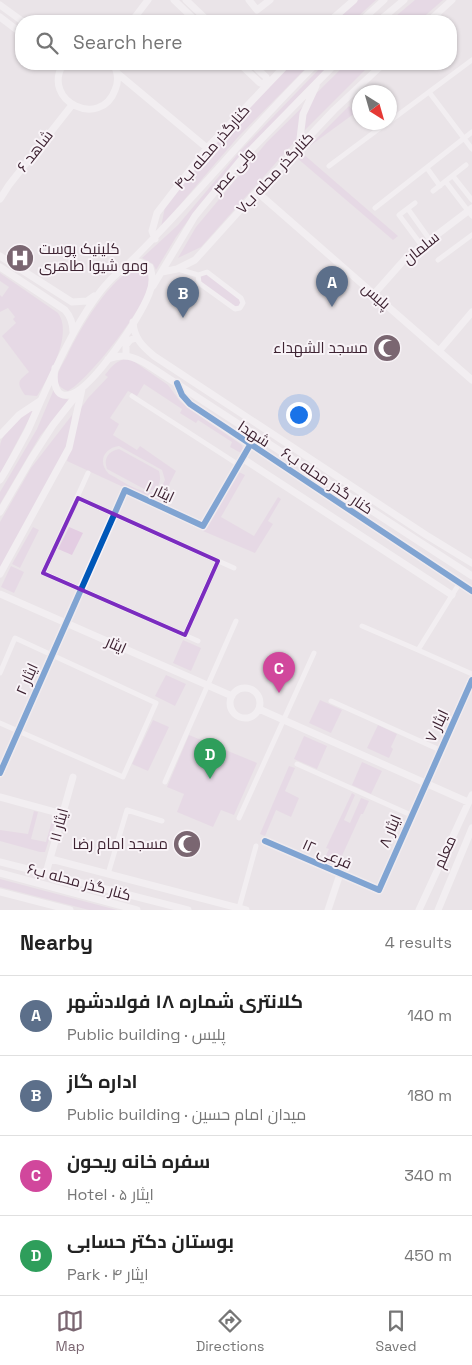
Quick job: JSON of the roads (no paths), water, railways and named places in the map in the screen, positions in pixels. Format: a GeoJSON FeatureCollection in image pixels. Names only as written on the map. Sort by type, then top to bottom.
{"type":"FeatureCollection","features":[{"type":"Feature","properties":{"kind":"street"},"geometry":{"type":"LineString","coordinates":[[137,15],[148,0]]}},
{"type":"Feature","properties":{"kind":"street"},"geometry":{"type":"LineString","coordinates":[[174,0],[190,15]]}},
{"type":"Feature","properties":{"kind":"street"},"geometry":{"type":"LineString","coordinates":[[186,0],[202,15]]}},
{"type":"Feature","properties":{"kind":"street"},"geometry":{"type":"LineString","coordinates":[[249,0],[257,10],[270,0]]}},
{"type":"Feature","properties":{"kind":"street"},"geometry":{"type":"LineString","coordinates":[[337,15],[354,0]]}},
{"type":"Feature","properties":{"kind":"street"},"geometry":{"type":"LineString","coordinates":[[368,15],[384,0]]}},
{"type":"Feature","properties":{"kind":"street"},"geometry":{"type":"LineString","coordinates":[[387,15],[404,0]]}},
{"type":"Feature","properties":{"kind":"street"},"geometry":{"type":"LineString","coordinates":[[436,15],[452,0]]}},
{"type":"Feature","properties":{"kind":"street"},"geometry":{"type":"LineString","coordinates":[[0,5],[15,16]]}},
{"type":"Feature","properties":{"kind":"street"},"geometry":{"type":"LineString","coordinates":[[0,17],[15,28]]}},
{"type":"Feature","properties":{"kind":"street"},"geometry":{"type":"LineString","coordinates":[[397,116],[472,60]]}},
{"type":"Feature","properties":{"kind":"street"},"geometry":{"type":"LineString","coordinates":[[60,70],[59,89],[64,98],[72,105],[91,109],[105,104],[114,93],[118,83],[116,70]]}},
{"type":"Feature","properties":{"kind":"street"},"geometry":{"type":"LineString","coordinates":[[246,70],[260,83],[267,84],[266,77],[258,70]]}},
{"type":"Feature","properties":{"kind":"street","name":"کنارگذر محله ب۴"},"geometry":{"type":"LineString","coordinates":[[155,239],[152,231],[157,213],[206,148],[281,70]]}},
{"type":"Feature","properties":{"kind":"street","name":"ولی عصر"},"geometry":{"type":"LineString","coordinates":[[101,292],[155,239],[273,108],[310,70]]}},
{"type":"Feature","properties":{"kind":"street","name":"ولی عصر"},"geometry":{"type":"LineString","coordinates":[[88,382],[133,322],[195,216],[240,161],[329,70]]}},
{"type":"Feature","properties":{"kind":"street","name":"کنارگذر محله ب۷"},"geometry":{"type":"LineString","coordinates":[[162,272],[178,269],[194,260],[334,110],[377,70]]}},
{"type":"Feature","properties":{"kind":"street"},"geometry":{"type":"LineString","coordinates":[[117,73],[206,148]]}},
{"type":"Feature","properties":{"kind":"street"},"geometry":{"type":"LineString","coordinates":[[299,148],[303,114],[318,80]]}},
{"type":"Feature","properties":{"kind":"street"},"geometry":{"type":"LineString","coordinates":[[429,92],[472,149]]}},
{"type":"Feature","properties":{"kind":"street","name":"شاهد ۶"},"geometry":{"type":"LineString","coordinates":[[0,199],[72,105]]}},
{"type":"Feature","properties":{"kind":"street"},"geometry":{"type":"LineString","coordinates":[[329,166],[378,130]]}},
{"type":"Feature","properties":{"kind":"street"},"geometry":{"type":"LineString","coordinates":[[374,208],[472,132]]}},
{"type":"Feature","properties":{"kind":"street"},"geometry":{"type":"LineString","coordinates":[[433,191],[466,165]]}},
{"type":"Feature","properties":{"kind":"street"},"geometry":{"type":"LineString","coordinates":[[427,168],[440,186]]}},
{"type":"Feature","properties":{"kind":"street"},"geometry":{"type":"LineString","coordinates":[[453,176],[472,200]]}},
{"type":"Feature","properties":{"kind":"street"},"geometry":{"type":"LineString","coordinates":[[446,182],[471,212]]}},
{"type":"Feature","properties":{"kind":"street","name":"پلیس"},"geometry":{"type":"LineString","coordinates":[[256,192],[472,380]]}},
{"type":"Feature","properties":{"kind":"street"},"geometry":{"type":"LineString","coordinates":[[415,203],[399,215],[422,246]]}},
{"type":"Feature","properties":{"kind":"street"},"geometry":{"type":"LineString","coordinates":[[408,209],[430,240]]}},
{"type":"Feature","properties":{"kind":"street","name":"سلمان"},"geometry":{"type":"LineString","coordinates":[[374,294],[405,259],[471,212]]}},
{"type":"Feature","properties":{"kind":"street"},"geometry":{"type":"LineString","coordinates":[[438,260],[472,235]]}},
{"type":"Feature","properties":{"kind":"street"},"geometry":{"type":"LineString","coordinates":[[0,256],[72,302],[87,301],[101,292]]}},
{"type":"Feature","properties":{"kind":"street"},"geometry":{"type":"LineString","coordinates":[[191,272],[194,260]]}},
{"type":"Feature","properties":{"kind":"street"},"geometry":{"type":"LineString","coordinates":[[125,268],[139,262],[150,267],[153,281],[150,293]]}},
{"type":"Feature","properties":{"kind":"street"},"geometry":{"type":"LineString","coordinates":[[0,267],[65,310],[73,325],[73,334]]}},
{"type":"Feature","properties":{"kind":"street"},"geometry":{"type":"LineString","coordinates":[[178,269],[198,275],[207,272],[241,298],[243,303],[240,308],[235,309],[199,283],[198,275]]}},
{"type":"Feature","properties":{"kind":"street"},"geometry":{"type":"LineString","coordinates":[[0,480],[16,452],[73,334],[91,304],[101,292]]}},
{"type":"Feature","properties":{"kind":"street"},"geometry":{"type":"LineString","coordinates":[[65,310],[71,310],[73,307],[72,302]]}},
{"type":"Feature","properties":{"kind":"street"},"geometry":{"type":"LineString","coordinates":[[439,352],[472,312]]}},
{"type":"Feature","properties":{"kind":"street"},"geometry":{"type":"LineString","coordinates":[[107,359],[117,355],[126,355],[126,345],[130,340],[136,338],[133,332],[133,322]]}},
{"type":"Feature","properties":{"kind":"street","name":"شهدا"},"geometry":{"type":"LineString","coordinates":[[136,338],[154,356],[426,535],[472,563]]}},
{"type":"Feature","properties":{"kind":"street","name":"شهدا"},"geometry":{"type":"LineString","coordinates":[[126,355],[142,361],[177,383],[472,576]]}},
{"type":"Feature","properties":{"kind":"street"},"geometry":{"type":"LineString","coordinates":[[55,368],[53,383],[59,392],[65,395],[72,394],[88,382]]}},
{"type":"Feature","properties":{"kind":"street"},"geometry":{"type":"LineString","coordinates":[[0,512],[44,439],[88,382]]}},
{"type":"Feature","properties":{"kind":"street","name":"کنار گذر محله ب۶"},"geometry":{"type":"LineString","coordinates":[[177,383],[182,395],[190,404],[472,591]]}},
{"type":"Feature","properties":{"kind":"street"},"geometry":{"type":"LineString","coordinates":[[0,574],[68,448],[82,389]]}},
{"type":"Feature","properties":{"kind":"street"},"geometry":{"type":"LineString","coordinates":[[132,396],[240,461],[452,595]]}},
{"type":"Feature","properties":{"kind":"street"},"geometry":{"type":"LineString","coordinates":[[0,435],[19,415],[41,401]]}},
{"type":"Feature","properties":{"kind":"street","name":"ایثار ۱"},"geometry":{"type":"LineString","coordinates":[[65,622],[126,490],[203,526],[250,445]]}},
{"type":"Feature","properties":{"kind":"street"},"geometry":{"type":"LineString","coordinates":[[88,473],[43,573],[198,641]]}},
{"type":"Feature","properties":{"kind":"street"},"geometry":{"type":"LineString","coordinates":[[358,502],[364,494]]}},
{"type":"Feature","properties":{"kind":"street"},"geometry":{"type":"LineString","coordinates":[[78,498],[234,568]]}},
{"type":"Feature","properties":{"kind":"street"},"geometry":{"type":"LineString","coordinates":[[184,635],[218,560]]}},
{"type":"Feature","properties":{"kind":"street"},"geometry":{"type":"LineString","coordinates":[[418,650],[459,584]]}},
{"type":"Feature","properties":{"kind":"street","name":"ایثار"},"geometry":{"type":"LineString","coordinates":[[0,594],[232,696]]}},
{"type":"Feature","properties":{"kind":"street"},"geometry":{"type":"LineString","coordinates":[[165,782],[206,685],[236,621]]}},
{"type":"Feature","properties":{"kind":"street","name":"ایثار ۲"},"geometry":{"type":"LineString","coordinates":[[0,772],[65,622]]}},
{"type":"Feature","properties":{"kind":"street"},"geometry":{"type":"LineString","coordinates":[[362,626],[472,674]]}},
{"type":"Feature","properties":{"kind":"street"},"geometry":{"type":"LineString","coordinates":[[0,672],[16,638],[156,703],[123,777],[0,723]]}},
{"type":"Feature","properties":{"kind":"street"},"geometry":{"type":"LineString","coordinates":[[240,818],[314,653]]}},
{"type":"Feature","properties":{"kind":"street","name":"ایثار ۷"},"geometry":{"type":"LineString","coordinates":[[425,783],[472,680]]}},
{"type":"Feature","properties":{"kind":"street"},"geometry":{"type":"LineString","coordinates":[[239,689],[253,690],[260,700],[259,709],[248,717],[239,716],[232,710],[232,696],[239,689]]}},
{"type":"Feature","properties":{"kind":"street"},"geometry":{"type":"LineString","coordinates":[[331,701],[440,750]]}},
{"type":"Feature","properties":{"kind":"street"},"geometry":{"type":"LineString","coordinates":[[259,709],[425,783],[470,798]]}},
{"type":"Feature","properties":{"kind":"street"},"geometry":{"type":"LineString","coordinates":[[297,764],[411,815]]}},
{"type":"Feature","properties":{"kind":"street","name":"ایثار ۱۱"},"geometry":{"type":"LineString","coordinates":[[46,873],[73,777]]}},
{"type":"Feature","properties":{"kind":"street","name":"ایثار ۸"},"geometry":{"type":"LineString","coordinates":[[379,890],[425,783]]}},
{"type":"Feature","properties":{"kind":"street"},"geometry":{"type":"LineString","coordinates":[[0,797],[62,814]]}},
{"type":"Feature","properties":{"kind":"street","name":"معلم"},"geometry":{"type":"LineString","coordinates":[[420,910],[470,798]]}},
{"type":"Feature","properties":{"kind":"street"},"geometry":{"type":"LineString","coordinates":[[108,874],[128,810],[162,821]]}},
{"type":"Feature","properties":{"kind":"street"},"geometry":{"type":"LineString","coordinates":[[438,910],[472,828]]}},
{"type":"Feature","properties":{"kind":"street","name":"فرعی ۱۲"},"geometry":{"type":"LineString","coordinates":[[265,841],[379,890]]}},
{"type":"Feature","properties":{"kind":"street"},"geometry":{"type":"LineString","coordinates":[[51,859],[243,909],[256,846]]}},
{"type":"Feature","properties":{"kind":"street","name":"کنار گذر محله ب۶"},"geometry":{"type":"LineString","coordinates":[[0,862],[188,910]]}},
{"type":"Feature","properties":{"kind":"street"},"geometry":{"type":"LineString","coordinates":[[0,873],[138,910]]}},
{"type":"Feature","properties":{"kind":"street"},"geometry":{"type":"LineString","coordinates":[[328,910],[340,874]]}},
{"type":"Feature","properties":{"kind":"street"},"geometry":{"type":"LineString","coordinates":[[0,892],[70,910]]}},
{"type":"Feature","properties":{"kind":"place","name":"کلینیک پوست ومو شیوا طاهری"},"geometry":{"type":"Point","coordinates":[20,258]}},
{"type":"Feature","properties":{"kind":"place","name":"کلانتری شماره ۱۸ فولادشهر"},"geometry":{"type":"Point","coordinates":[332,307]}},
{"type":"Feature","properties":{"kind":"place","name":"اداره گاز"},"geometry":{"type":"Point","coordinates":[183,318]}},
{"type":"Feature","properties":{"kind":"place","name":"مسجد الشهداء"},"geometry":{"type":"Point","coordinates":[387,348]}},
{"type":"Feature","properties":{"kind":"place","name":"سفره خانه ریحون"},"geometry":{"type":"Point","coordinates":[279,693]}},
{"type":"Feature","properties":{"kind":"place","name":"بوستان دکتر حسابی"},"geometry":{"type":"Point","coordinates":[210,779]}},
{"type":"Feature","properties":{"kind":"place","name":"مسجد امام رضا"},"geometry":{"type":"Point","coordinates":[187,844]}}]}
